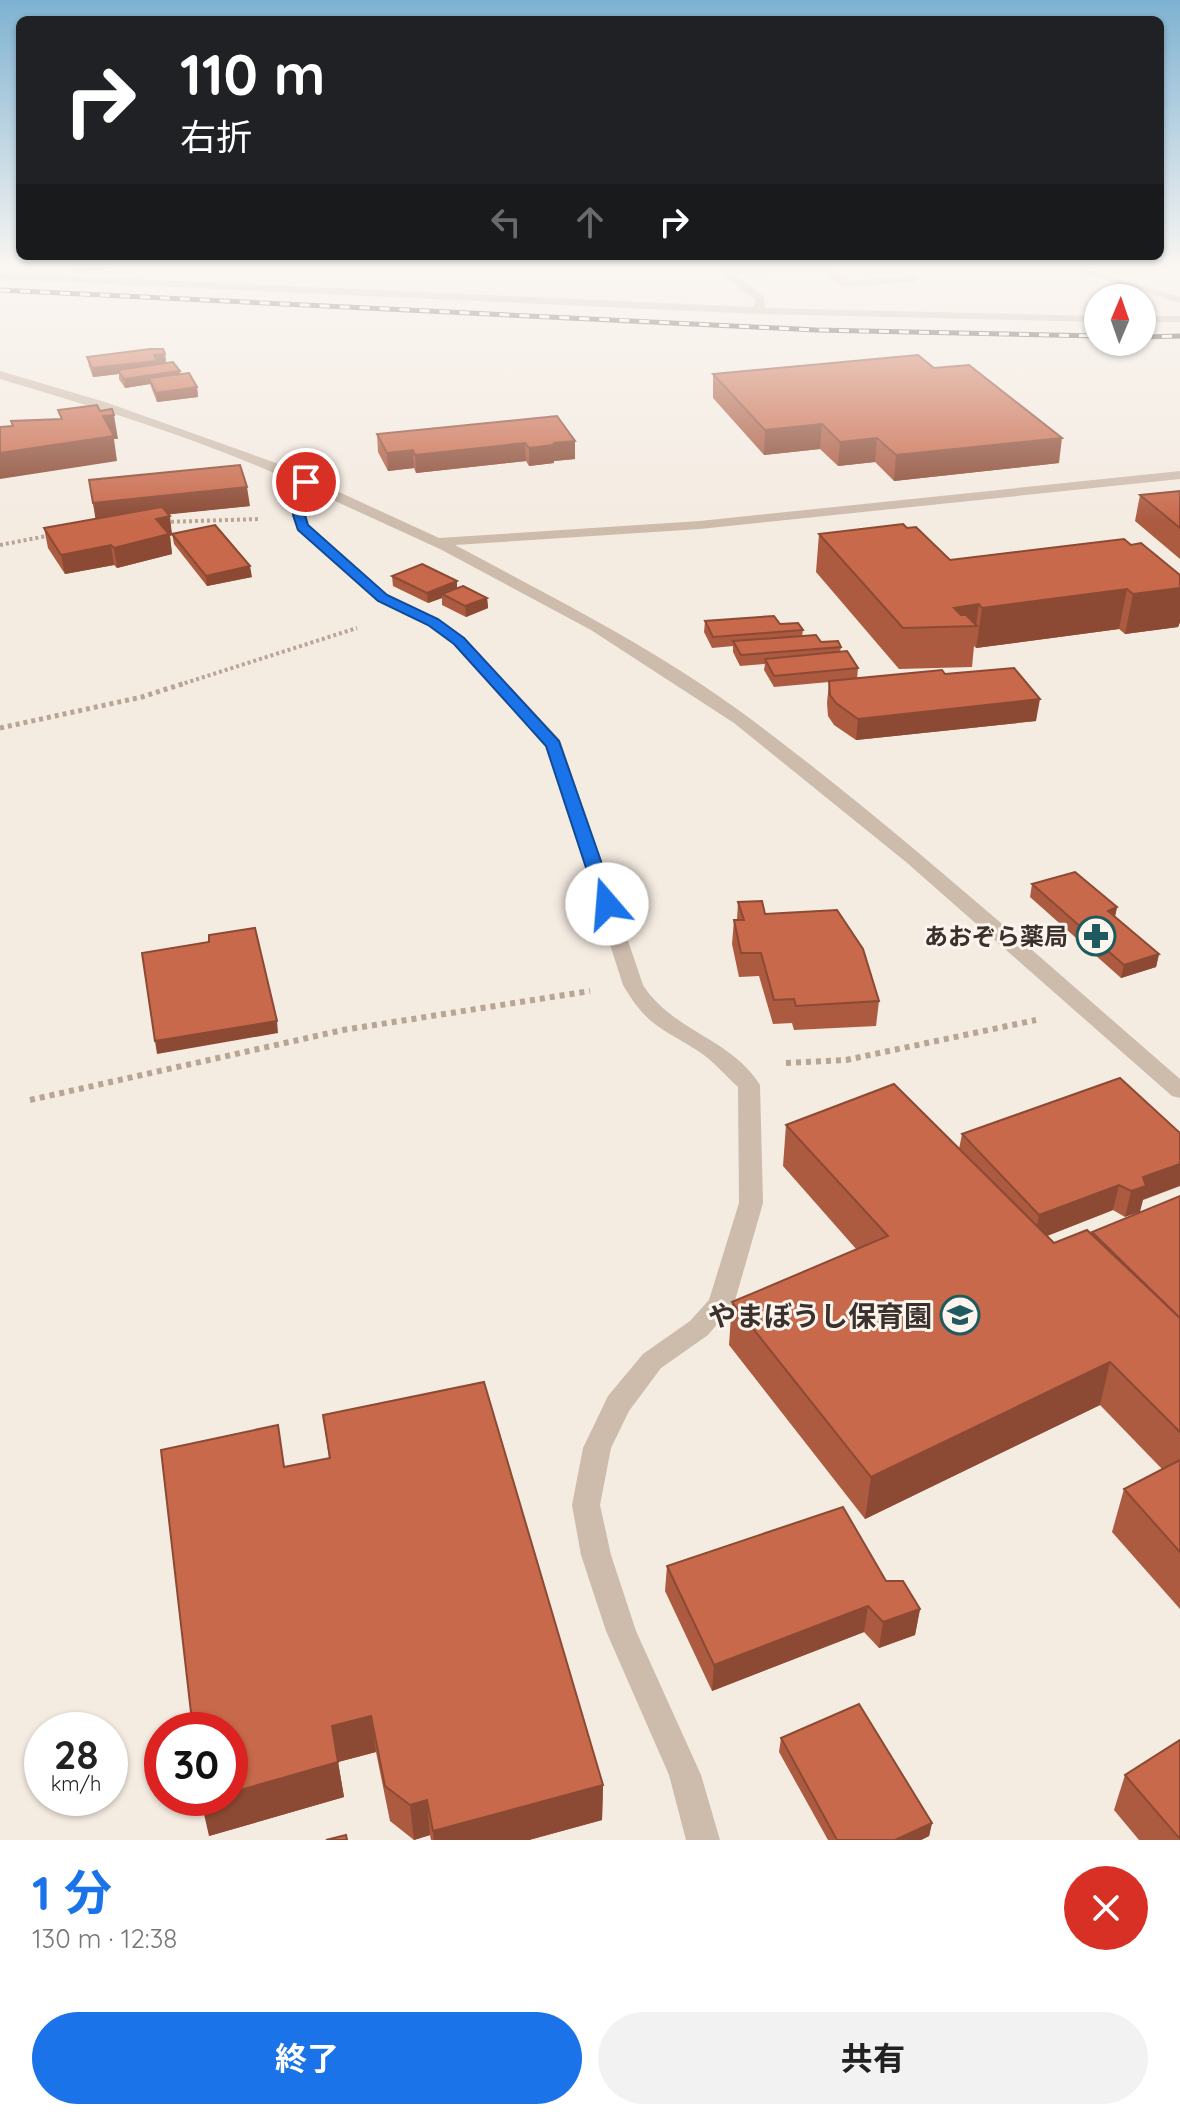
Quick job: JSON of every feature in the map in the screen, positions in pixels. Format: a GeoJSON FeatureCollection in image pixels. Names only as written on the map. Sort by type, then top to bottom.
{"type":"FeatureCollection","features":[{"type":"Feature","properties":{"kind":"street"},"geometry":{"type":"LineString","coordinates":[[0,375],[101,405],[271,466],[436,542],[597,627],[740,719],[913,858],[1180,1091]]}},
{"type":"Feature","properties":{"kind":"street"},"geometry":{"type":"LineString","coordinates":[[436,542],[716,523],[1180,475]]}},
{"type":"Feature","properties":{"kind":"street"},"geometry":{"type":"LineString","coordinates":[[306,482],[300,519],[302,527],[382,598],[411,610],[459,641],[554,744],[633,985],[647,1008],[674,1030],[710,1049],[749,1085],[751,1203],[721,1304],[699,1328],[652,1361],[618,1404],[597,1448],[586,1505],[596,1555],[621,1631],[685,1775],[703,1840]]}},
{"type":"Feature","properties":{"kind":"path"},"geometry":{"type":"LineString","coordinates":[[160,523],[300,519]]}},
{"type":"Feature","properties":{"kind":"path"},"geometry":{"type":"LineString","coordinates":[[0,545],[59,534]]}},
{"type":"Feature","properties":{"kind":"path"},"geometry":{"type":"LineString","coordinates":[[0,728],[142,697],[271,658],[411,610]]}},
{"type":"Feature","properties":{"kind":"path"},"geometry":{"type":"LineString","coordinates":[[30,1100],[343,1030],[633,985]]}},
{"type":"Feature","properties":{"kind":"path"},"geometry":{"type":"LineString","coordinates":[[784,1063],[846,1060],[1088,1010]]}},
{"type":"Feature","properties":{"kind":"building"},"geometry":{"type":"Polygon","coordinates":[[[135,351],[164,351],[165,354],[154,355],[157,361],[92,368],[87,357],[135,351]]]}},
{"type":"Feature","properties":{"kind":"building"},"geometry":{"type":"Polygon","coordinates":[[[918,355],[934,368],[969,365],[1062,438],[896,455],[877,438],[840,442],[822,424],[765,430],[713,374],[918,355]]]}},
{"type":"Feature","properties":{"kind":"building"},"geometry":{"type":"Polygon","coordinates":[[[173,362],[180,371],[124,379],[118,370],[173,362]]]}},
{"type":"Feature","properties":{"kind":"building"},"geometry":{"type":"Polygon","coordinates":[[[189,373],[197,387],[156,393],[149,378],[189,373]]]}},
{"type":"Feature","properties":{"kind":"building"},"geometry":{"type":"Polygon","coordinates":[[[97,405],[100,411],[112,409],[114,415],[103,416],[114,436],[0,453],[0,427],[13,426],[11,421],[62,419],[58,410],[97,405]]]}},
{"type":"Feature","properties":{"kind":"building"},"geometry":{"type":"Polygon","coordinates":[[[557,416],[575,441],[529,448],[525,443],[415,455],[413,450],[387,453],[377,434],[557,416]]]}},
{"type":"Feature","properties":{"kind":"building"},"geometry":{"type":"Polygon","coordinates":[[[240,465],[247,487],[93,503],[89,480],[240,465]]]}},
{"type":"Feature","properties":{"kind":"building"},"geometry":{"type":"Polygon","coordinates":[[[1180,491],[1180,528],[1140,495],[1180,491]]]}},
{"type":"Feature","properties":{"kind":"building"},"geometry":{"type":"Polygon","coordinates":[[[162,507],[170,516],[156,519],[169,534],[114,548],[111,545],[61,555],[44,528],[162,507]]]}},
{"type":"Feature","properties":{"kind":"building"},"geometry":{"type":"Polygon","coordinates":[[[903,524],[907,528],[916,527],[950,560],[1124,539],[1131,545],[1141,543],[1180,575],[1180,588],[1133,594],[1127,589],[982,608],[979,604],[954,608],[977,626],[903,628],[819,534],[903,524]]]}},
{"type":"Feature","properties":{"kind":"building"},"geometry":{"type":"Polygon","coordinates":[[[215,525],[250,566],[206,576],[172,534],[215,525]]]}},
{"type":"Feature","properties":{"kind":"building"},"geometry":{"type":"Polygon","coordinates":[[[422,564],[457,581],[427,593],[392,576],[422,564]]]}},
{"type":"Feature","properties":{"kind":"building"},"geometry":{"type":"Polygon","coordinates":[[[463,586],[487,598],[465,606],[442,594],[463,586]]]}},
{"type":"Feature","properties":{"kind":"building"},"geometry":{"type":"Polygon","coordinates":[[[774,616],[780,624],[798,623],[803,630],[713,637],[705,621],[774,616]]]}},
{"type":"Feature","properties":{"kind":"building"},"geometry":{"type":"Polygon","coordinates":[[[816,635],[821,642],[838,641],[841,647],[741,655],[733,641],[816,635]]]}},
{"type":"Feature","properties":{"kind":"building"},"geometry":{"type":"Polygon","coordinates":[[[847,651],[858,668],[774,676],[765,659],[847,651]]]}},
{"type":"Feature","properties":{"kind":"building"},"geometry":{"type":"Polygon","coordinates":[[[1014,668],[1040,699],[858,719],[830,695],[829,681],[942,670],[945,674],[1014,668]]]}},
{"type":"Feature","properties":{"kind":"building"},"geometry":{"type":"Polygon","coordinates":[[[1075,872],[1117,907],[1108,911],[1159,954],[1124,965],[1032,884],[1075,872]]]}},
{"type":"Feature","properties":{"kind":"building"},"geometry":{"type":"Polygon","coordinates":[[[762,901],[765,914],[837,910],[863,949],[879,1001],[796,1006],[794,999],[774,1000],[761,953],[741,953],[734,920],[744,920],[738,902],[762,901]]]}},
{"type":"Feature","properties":{"kind":"building"},"geometry":{"type":"Polygon","coordinates":[[[255,928],[277,1021],[155,1041],[142,953],[209,942],[209,935],[255,928]]]}},
{"type":"Feature","properties":{"kind":"building"},"geometry":{"type":"Polygon","coordinates":[[[1120,1078],[1180,1133],[1180,1164],[1143,1177],[1146,1186],[1131,1191],[1119,1185],[1039,1215],[962,1134],[1120,1078]]]}},
{"type":"Feature","properties":{"kind":"building","name":"やまぼうし保育園"},"geometry":{"type":"Polygon","coordinates":[[[894,1084],[1054,1243],[1087,1230],[1180,1318],[1180,1432],[1110,1362],[871,1477],[732,1302],[888,1236],[786,1125],[894,1084]]]}},
{"type":"Feature","properties":{"kind":"building"},"geometry":{"type":"Polygon","coordinates":[[[1180,1196],[1180,1318],[1092,1232],[1180,1196]]]}},
{"type":"Feature","properties":{"kind":"building"},"geometry":{"type":"Polygon","coordinates":[[[484,1382],[603,1785],[433,1831],[427,1800],[410,1805],[385,1786],[371,1716],[332,1726],[338,1762],[248,1788],[248,1712],[191,1712],[161,1450],[278,1425],[284,1467],[330,1458],[323,1415],[484,1382]]]}},
{"type":"Feature","properties":{"kind":"building"},"geometry":{"type":"Polygon","coordinates":[[[1180,1460],[1180,1552],[1124,1489],[1180,1460]]]}},
{"type":"Feature","properties":{"kind":"building"},"geometry":{"type":"Polygon","coordinates":[[[843,1507],[886,1581],[903,1581],[920,1609],[883,1622],[868,1606],[714,1665],[667,1566],[843,1507]]]}},
{"type":"Feature","properties":{"kind":"building"},"geometry":{"type":"Polygon","coordinates":[[[859,1704],[932,1823],[895,1840],[837,1840],[781,1738],[859,1704]]]}},
{"type":"Feature","properties":{"kind":"building"},"geometry":{"type":"Polygon","coordinates":[[[1180,1740],[1180,1839],[1125,1775],[1180,1740]]]}},
{"type":"Feature","properties":{"kind":"building"},"geometry":{"type":"Polygon","coordinates":[[[346,1835],[347,1840],[326,1840],[346,1835]]]}},
{"type":"Feature","properties":{"kind":"place","name":"あおぞら薬局"},"geometry":{"type":"Point","coordinates":[1096,936]}},
{"type":"Feature","properties":{"kind":"place","name":"やまぼうし保育園"},"geometry":{"type":"Point","coordinates":[960,1315]}},
{"type":"Feature","properties":{"kind":"route"},"geometry":{"type":"LineString","coordinates":[[306,482],[299,515],[302,527],[382,598],[433,622],[459,641],[554,744],[607,904]]}}]}
